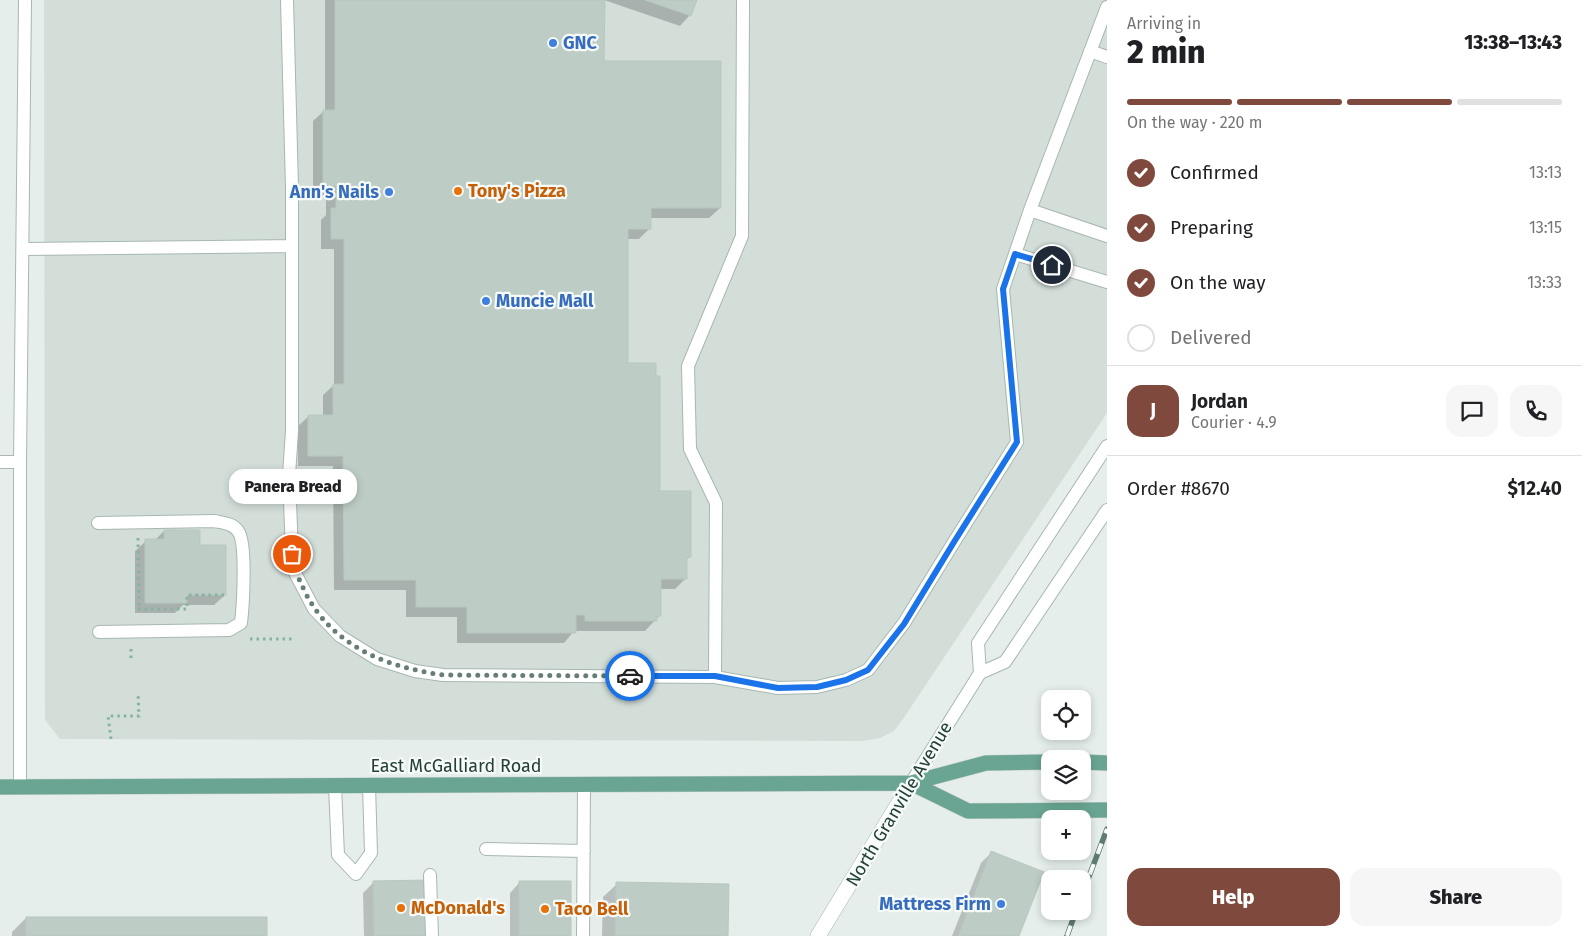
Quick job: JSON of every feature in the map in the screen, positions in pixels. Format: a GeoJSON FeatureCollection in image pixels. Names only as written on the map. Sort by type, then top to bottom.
{"type":"FeatureCollection","features":[{"type":"Feature","properties":{"kind":"main road","name":"East McGalliard Road"},"geometry":{"type":"LineString","coordinates":[[0,787],[911,783],[986,763],[1041,762]]}},
{"type":"Feature","properties":{"kind":"main road"},"geometry":{"type":"LineString","coordinates":[[1091,762],[1107,763]]}},
{"type":"Feature","properties":{"kind":"main road","name":"East McGalliard Road"},"geometry":{"type":"LineString","coordinates":[[911,783],[968,811],[1107,810]]}},
{"type":"Feature","properties":{"kind":"main road","name":"North Granville Avenue"},"geometry":{"type":"LineString","coordinates":[[818,936],[911,783]]}},
{"type":"Feature","properties":{"kind":"lane"},"geometry":{"type":"LineString","coordinates":[[20,787],[20,462],[25,0]]}},
{"type":"Feature","properties":{"kind":"lane"},"geometry":{"type":"LineString","coordinates":[[287,0],[292,178],[292,431],[289,475],[292,554],[294,571],[314,609],[340,636],[377,659],[415,671],[443,675],[715,676],[778,688],[817,687],[846,680],[868,670],[904,624],[1017,442],[1003,289],[1030,210],[1107,7]]}},
{"type":"Feature","properties":{"kind":"lane"},"geometry":{"type":"LineString","coordinates":[[715,676],[716,503],[690,449],[688,366],[742,236],[743,0]]}},
{"type":"Feature","properties":{"kind":"lane"},"geometry":{"type":"LineString","coordinates":[[1090,51],[1107,57]]}},
{"type":"Feature","properties":{"kind":"lane"},"geometry":{"type":"LineString","coordinates":[[1030,210],[1107,236]]}},
{"type":"Feature","properties":{"kind":"lane"},"geometry":{"type":"LineString","coordinates":[[23,249],[292,246]]}},
{"type":"Feature","properties":{"kind":"lane"},"geometry":{"type":"LineString","coordinates":[[1015,254],[1107,282]]}},
{"type":"Feature","properties":{"kind":"lane"},"geometry":{"type":"LineString","coordinates":[[1107,446],[978,642],[980,673],[1005,662],[1107,510]]}},
{"type":"Feature","properties":{"kind":"lane"},"geometry":{"type":"LineString","coordinates":[[0,462],[20,462]]}},
{"type":"Feature","properties":{"kind":"lane"},"geometry":{"type":"LineString","coordinates":[[98,523],[214,521],[232,524],[240,533],[244,567],[240,623],[229,630],[99,632]]}},
{"type":"Feature","properties":{"kind":"lane","name":"North Granville Avenue"},"geometry":{"type":"LineString","coordinates":[[911,783],[980,673]]}},
{"type":"Feature","properties":{"kind":"lane"},"geometry":{"type":"LineString","coordinates":[[335,786],[338,855],[356,874],[371,853],[369,785]]}},
{"type":"Feature","properties":{"kind":"lane"},"geometry":{"type":"LineString","coordinates":[[583,936],[584,785]]}},
{"type":"Feature","properties":{"kind":"lane"},"geometry":{"type":"LineString","coordinates":[[486,849],[584,851]]}},
{"type":"Feature","properties":{"kind":"lane"},"geometry":{"type":"LineString","coordinates":[[430,875],[432,936]]}},
{"type":"Feature","properties":{"kind":"path"},"geometry":{"type":"LineString","coordinates":[[138,533],[138,609],[141,616]]}},
{"type":"Feature","properties":{"kind":"path"},"geometry":{"type":"LineString","coordinates":[[138,609],[187,609],[187,595],[226,595],[226,586]]}},
{"type":"Feature","properties":{"kind":"path"},"geometry":{"type":"LineString","coordinates":[[111,739],[108,716],[139,716],[138,693]]}},
{"type":"Feature","properties":{"kind":"shaded area","name":"Muncie Mall"},"geometry":{"type":"Polygon","coordinates":[[[44,0],[1107,0],[1107,413],[903,719],[894,731],[880,738],[863,741],[60,739],[45,720],[44,0]]]}},
{"type":"Feature","properties":{"kind":"building","name":"Muncie Mall"},"geometry":{"type":"Polygon","coordinates":[[[335,0],[605,0],[604,61],[721,61],[721,208],[651,208],[651,229],[628,229],[628,363],[656,363],[656,376],[660,376],[660,491],[691,491],[691,557],[687,557],[687,579],[661,579],[661,616],[657,616],[657,621],[585,621],[585,615],[576,615],[576,633],[467,633],[467,607],[416,607],[416,580],[344,580],[343,456],[308,456],[308,415],[333,415],[333,384],[344,384],[344,239],[331,239],[331,208],[336,208],[336,186],[323,186],[323,110],[335,110],[335,0]]]}},
{"type":"Feature","properties":{"kind":"building"},"geometry":{"type":"Polygon","coordinates":[[[645,0],[697,0],[691,16],[645,0]]]}},
{"type":"Feature","properties":{"kind":"building"},"geometry":{"type":"Polygon","coordinates":[[[164,530],[200,530],[200,545],[226,545],[226,595],[187,595],[187,603],[145,603],[145,539],[164,539],[164,530]]]}},
{"type":"Feature","properties":{"kind":"building","name":"Mattress Firm"},"geometry":{"type":"Polygon","coordinates":[[[991,851],[1041,871],[1041,880],[1019,936],[958,936],[991,851]]]}},
{"type":"Feature","properties":{"kind":"building","name":"McDonald's"},"geometry":{"type":"Polygon","coordinates":[[[428,880],[428,936],[374,936],[373,881],[428,880]]]}},
{"type":"Feature","properties":{"kind":"building","name":"Taco Bell"},"geometry":{"type":"Polygon","coordinates":[[[519,881],[571,881],[571,936],[519,936],[519,881]]]}},
{"type":"Feature","properties":{"kind":"building"},"geometry":{"type":"Polygon","coordinates":[[[616,882],[729,884],[728,936],[615,936],[616,882]]]}},
{"type":"Feature","properties":{"kind":"building"},"geometry":{"type":"Polygon","coordinates":[[[26,917],[267,917],[267,936],[26,936],[26,917]]]}},
{"type":"Feature","properties":{"kind":"railway"},"geometry":{"type":"LineString","coordinates":[[1091,871],[1107,829]]}},
{"type":"Feature","properties":{"kind":"railway"},"geometry":{"type":"LineString","coordinates":[[1067,936],[1073,920]]}},
{"type":"Feature","properties":{"kind":"way so far"},"geometry":{"type":"LineString","coordinates":[[292,554],[294,571],[314,609],[322,619],[340,636],[377,659],[415,671],[443,675],[630,676]]}},
{"type":"Feature","properties":{"kind":"place","name":"GNC"},"geometry":{"type":"Point","coordinates":[553,43]}},
{"type":"Feature","properties":{"kind":"place","name":"Tony's Pizza"},"geometry":{"type":"Point","coordinates":[458,191]}},
{"type":"Feature","properties":{"kind":"place","name":"Ann's Nails"},"geometry":{"type":"Point","coordinates":[389,192]}},
{"type":"Feature","properties":{"kind":"place","name":"Muncie Mall"},"geometry":{"type":"Point","coordinates":[486,301]}},
{"type":"Feature","properties":{"kind":"place","name":"Panera Bread"},"geometry":{"type":"Point","coordinates":[292,554]}},
{"type":"Feature","properties":{"kind":"place","name":"Mattress Firm"},"geometry":{"type":"Point","coordinates":[1001,904]}},
{"type":"Feature","properties":{"kind":"place","name":"McDonald's"},"geometry":{"type":"Point","coordinates":[401,908]}},
{"type":"Feature","properties":{"kind":"place","name":"Taco Bell"},"geometry":{"type":"Point","coordinates":[545,909]}},
{"type":"Feature","properties":{"kind":"route"},"geometry":{"type":"LineString","coordinates":[[630,676],[715,676],[778,688],[817,687],[846,680],[868,670],[904,624],[1017,442],[1003,289],[1015,254],[1052,265]]}}]}
